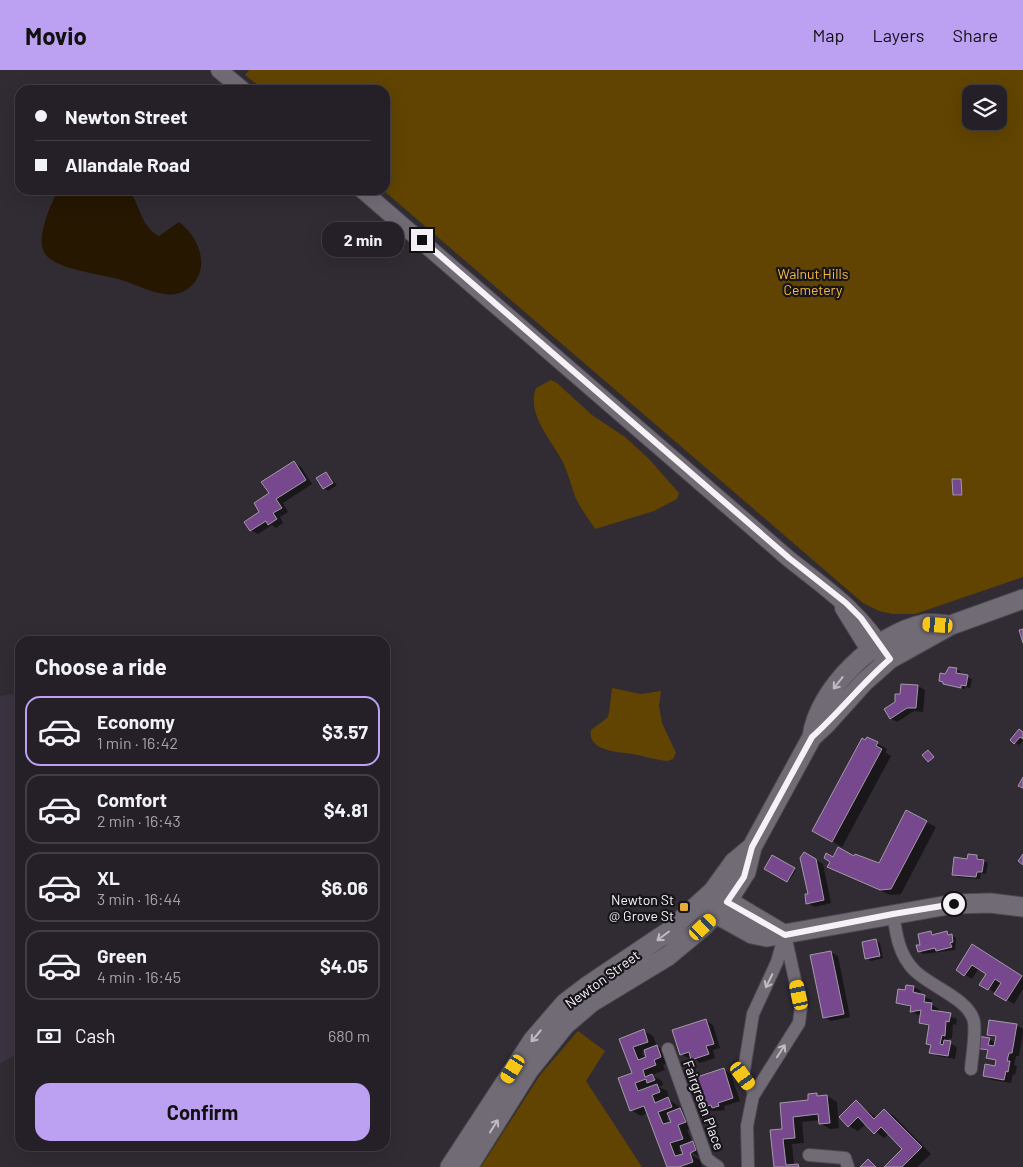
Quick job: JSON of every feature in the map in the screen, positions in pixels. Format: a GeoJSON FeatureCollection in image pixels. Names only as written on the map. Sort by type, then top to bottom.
{"type":"FeatureCollection","features":[{"type":"Feature","properties":{"kind":"main road"},"geometry":{"type":"LineString","coordinates":[[1023,599],[951,626],[925,624],[881,650],[864,682],[812,737],[752,847],[734,862],[714,903],[752,934],[767,937],[954,904],[990,903],[1023,908]]}},
{"type":"Feature","properties":{"kind":"main road","name":"Newton Street"},"geometry":{"type":"LineString","coordinates":[[450,1167],[533,1040],[565,1003],[586,987],[714,903]]}},
{"type":"Feature","properties":{"kind":"main road","name":"Newton Street"},"geometry":{"type":"LineString","coordinates":[[468,1167],[540,1055],[565,1025],[592,1002],[668,956],[714,903]]}},
{"type":"Feature","properties":{"kind":"street"},"geometry":{"type":"LineString","coordinates":[[219,70],[236,85]]}},
{"type":"Feature","properties":{"kind":"street"},"geometry":{"type":"LineString","coordinates":[[368,195],[861,618],[881,650]]}},
{"type":"Feature","properties":{"kind":"street"},"geometry":{"type":"LineString","coordinates":[[893,914],[898,942],[913,969],[923,978],[959,1000],[974,1021],[971,1068]]}},
{"type":"Feature","properties":{"kind":"street"},"geometry":{"type":"LineString","coordinates":[[755,1093],[743,1076],[753,1014],[777,962],[785,935]]}},
{"type":"Feature","properties":{"kind":"street","name":"Fairgreen Place"},"geometry":{"type":"LineString","coordinates":[[745,1167],[747,1126],[755,1093],[800,1022],[801,1007],[785,935]]}},
{"type":"Feature","properties":{"kind":"street","name":"Fairgreen Place"},"geometry":{"type":"LineString","coordinates":[[668,1049],[707,1159],[718,1167]]}},
{"type":"Feature","properties":{"kind":"street"},"geometry":{"type":"LineString","coordinates":[[810,1155],[845,1158],[848,1167]]}},
{"type":"Feature","properties":{"kind":"shaded area"},"geometry":{"type":"Polygon","coordinates":[[[56,195],[132,195],[144,221],[159,236],[179,222],[191,234],[199,249],[201,260],[201,267],[196,281],[186,290],[172,295],[56,263],[44,252],[42,246],[43,229],[56,195]]]}},
{"type":"Feature","properties":{"kind":"shaded area"},"geometry":{"type":"Polygon","coordinates":[[[15,694],[15,1055],[0,1064],[0,696],[15,694]]]}},
{"type":"Feature","properties":{"kind":"green space","name":"Walnut Hills Cemetery"},"geometry":{"type":"Polygon","coordinates":[[[249,70],[1023,70],[1023,577],[915,614],[892,614],[879,611],[863,603],[389,195],[390,85],[258,85],[245,75],[249,70]]]}},
{"type":"Feature","properties":{"kind":"green space"},"geometry":{"type":"Polygon","coordinates":[[[551,380],[557,383],[592,415],[625,437],[649,459],[679,493],[677,499],[654,511],[595,529],[577,500],[563,462],[542,427],[534,408],[536,388],[551,380]]]}},
{"type":"Feature","properties":{"kind":"green space"},"geometry":{"type":"Polygon","coordinates":[[[612,688],[641,694],[661,691],[659,706],[662,723],[676,753],[673,759],[667,761],[612,751],[594,742],[591,737],[591,730],[607,718],[612,688]]]}},
{"type":"Feature","properties":{"kind":"green space"},"geometry":{"type":"Polygon","coordinates":[[[578,1031],[605,1051],[586,1081],[642,1167],[481,1167],[540,1075],[578,1031]]]}},
{"type":"Feature","properties":{"kind":"building"},"geometry":{"type":"Polygon","coordinates":[[[294,461],[306,480],[276,499],[282,508],[273,513],[277,519],[268,525],[266,521],[250,531],[244,522],[259,512],[254,503],[269,493],[261,482],[294,461]]]}},
{"type":"Feature","properties":{"kind":"building"},"geometry":{"type":"Polygon","coordinates":[[[326,472],[333,483],[323,489],[316,478],[326,472]]]}},
{"type":"Feature","properties":{"kind":"building"},"geometry":{"type":"Polygon","coordinates":[[[952,479],[961,479],[962,495],[953,495],[952,479]]]}},
{"type":"Feature","properties":{"kind":"building"},"geometry":{"type":"Polygon","coordinates":[[[1023,629],[1023,643],[1019,630],[1023,629]]]}},
{"type":"Feature","properties":{"kind":"building"},"geometry":{"type":"Polygon","coordinates":[[[949,667],[957,668],[956,673],[968,675],[966,686],[961,685],[961,688],[943,684],[943,682],[939,681],[940,673],[945,674],[949,667]]]}},
{"type":"Feature","properties":{"kind":"building"},"geometry":{"type":"Polygon","coordinates":[[[901,684],[918,685],[916,708],[907,708],[890,719],[884,709],[895,702],[895,694],[900,694],[901,684]]]}},
{"type":"Feature","properties":{"kind":"building"},"geometry":{"type":"Polygon","coordinates":[[[1019,729],[1023,732],[1023,739],[1020,737],[1014,744],[1010,740],[1019,729]]]}},
{"type":"Feature","properties":{"kind":"building"},"geometry":{"type":"Polygon","coordinates":[[[867,737],[878,742],[876,746],[882,749],[832,842],[812,831],[862,738],[865,740],[867,737]]]}},
{"type":"Feature","properties":{"kind":"building"},"geometry":{"type":"Polygon","coordinates":[[[928,750],[934,757],[928,762],[922,755],[928,750]]]}},
{"type":"Feature","properties":{"kind":"building"},"geometry":{"type":"Polygon","coordinates":[[[1023,777],[1023,788],[1018,786],[1023,777]]]}},
{"type":"Feature","properties":{"kind":"building"},"geometry":{"type":"Polygon","coordinates":[[[906,810],[927,821],[891,889],[880,890],[827,867],[830,862],[824,858],[826,853],[833,857],[838,847],[854,856],[855,854],[879,863],[906,810]]]}},
{"type":"Feature","properties":{"kind":"building"},"geometry":{"type":"Polygon","coordinates":[[[804,852],[816,859],[824,900],[806,904],[805,894],[808,894],[800,858],[804,852]]]}},
{"type":"Feature","properties":{"kind":"building"},"geometry":{"type":"Polygon","coordinates":[[[968,854],[977,855],[977,859],[984,860],[982,872],[977,872],[976,877],[952,875],[954,857],[967,859],[968,854]]]}},
{"type":"Feature","properties":{"kind":"building"},"geometry":{"type":"Polygon","coordinates":[[[1023,854],[1023,865],[1018,861],[1023,854]]]}},
{"type":"Feature","properties":{"kind":"building"},"geometry":{"type":"Polygon","coordinates":[[[772,855],[795,868],[787,882],[764,869],[772,855]]]}},
{"type":"Feature","properties":{"kind":"building"},"geometry":{"type":"Polygon","coordinates":[[[931,931],[932,935],[947,931],[948,935],[952,934],[953,942],[950,943],[952,947],[936,951],[935,948],[918,952],[916,945],[920,945],[918,934],[931,931]]]}},
{"type":"Feature","properties":{"kind":"building"},"geometry":{"type":"Polygon","coordinates":[[[876,939],[880,956],[865,959],[862,942],[876,939]]]}},
{"type":"Feature","properties":{"kind":"building"},"geometry":{"type":"Polygon","coordinates":[[[972,944],[1022,976],[1006,1001],[994,994],[1001,983],[995,979],[988,990],[979,985],[986,974],[972,965],[964,976],[956,970],[972,944]]]}},
{"type":"Feature","properties":{"kind":"building"},"geometry":{"type":"Polygon","coordinates":[[[831,951],[844,1014],[823,1018],[810,955],[831,951]]]}},
{"type":"Feature","properties":{"kind":"building"},"geometry":{"type":"Polygon","coordinates":[[[906,985],[914,986],[913,992],[925,995],[924,1002],[932,1003],[931,1010],[951,1013],[949,1022],[946,1021],[945,1036],[942,1035],[940,1044],[943,1045],[944,1040],[951,1041],[948,1056],[929,1053],[931,1045],[926,1044],[929,1025],[919,1023],[921,1010],[910,1012],[911,1006],[896,1003],[898,989],[905,990],[906,985]]]}},
{"type":"Feature","properties":{"kind":"building"},"geometry":{"type":"Polygon","coordinates":[[[706,1019],[714,1044],[706,1046],[709,1054],[691,1060],[689,1052],[680,1055],[672,1030],[706,1019]]]}},
{"type":"Feature","properties":{"kind":"building"},"geometry":{"type":"Polygon","coordinates":[[[989,1020],[1017,1024],[1012,1053],[1009,1053],[1007,1061],[1010,1061],[1008,1072],[1006,1071],[1004,1080],[983,1076],[985,1064],[995,1066],[996,1060],[986,1058],[988,1050],[975,1048],[977,1036],[990,1038],[988,1045],[994,1046],[996,1036],[987,1035],[989,1020]]]}},
{"type":"Feature","properties":{"kind":"building"},"geometry":{"type":"Polygon","coordinates":[[[644,1029],[648,1042],[633,1047],[638,1060],[646,1057],[644,1050],[657,1045],[661,1057],[654,1060],[656,1065],[643,1070],[645,1077],[652,1074],[655,1080],[647,1083],[646,1079],[635,1083],[638,1091],[657,1084],[660,1092],[652,1095],[655,1103],[668,1097],[672,1107],[658,1112],[663,1124],[671,1122],[667,1113],[680,1108],[686,1122],[678,1125],[683,1139],[670,1143],[675,1156],[683,1154],[680,1146],[693,1141],[696,1150],[690,1153],[693,1162],[679,1167],[667,1167],[644,1106],[630,1111],[618,1078],[632,1073],[619,1039],[644,1029]]]}},
{"type":"Feature","properties":{"kind":"building"},"geometry":{"type":"Polygon","coordinates":[[[724,1068],[733,1098],[718,1103],[719,1106],[712,1108],[711,1105],[704,1107],[702,1102],[698,1104],[691,1082],[698,1080],[697,1077],[724,1068]]]}},
{"type":"Feature","properties":{"kind":"building"},"geometry":{"type":"Polygon","coordinates":[[[817,1093],[817,1096],[827,1095],[830,1123],[819,1124],[818,1114],[793,1117],[795,1138],[783,1139],[786,1165],[798,1164],[799,1167],[774,1167],[770,1130],[782,1129],[780,1103],[808,1100],[808,1094],[817,1093]]]}},
{"type":"Feature","properties":{"kind":"building"},"geometry":{"type":"Polygon","coordinates":[[[856,1100],[874,1119],[884,1109],[922,1147],[902,1167],[884,1167],[902,1149],[881,1127],[874,1134],[858,1117],[848,1127],[839,1117],[856,1100]]]}},
{"type":"Feature","properties":{"kind":"building"},"geometry":{"type":"Polygon","coordinates":[[[868,1159],[876,1167],[860,1167],[868,1159]]]}},
{"type":"Feature","properties":{"kind":"place","name":"Newton St @ Grove St"},"geometry":{"type":"Point","coordinates":[684,907]}},
{"type":"Feature","properties":{"kind":"route"},"geometry":{"type":"LineString","coordinates":[[422,240],[789,558],[828,591],[846,603],[870,628],[890,659],[864,682],[812,737],[752,847],[744,877],[727,902],[785,935],[954,904]]}}]}
